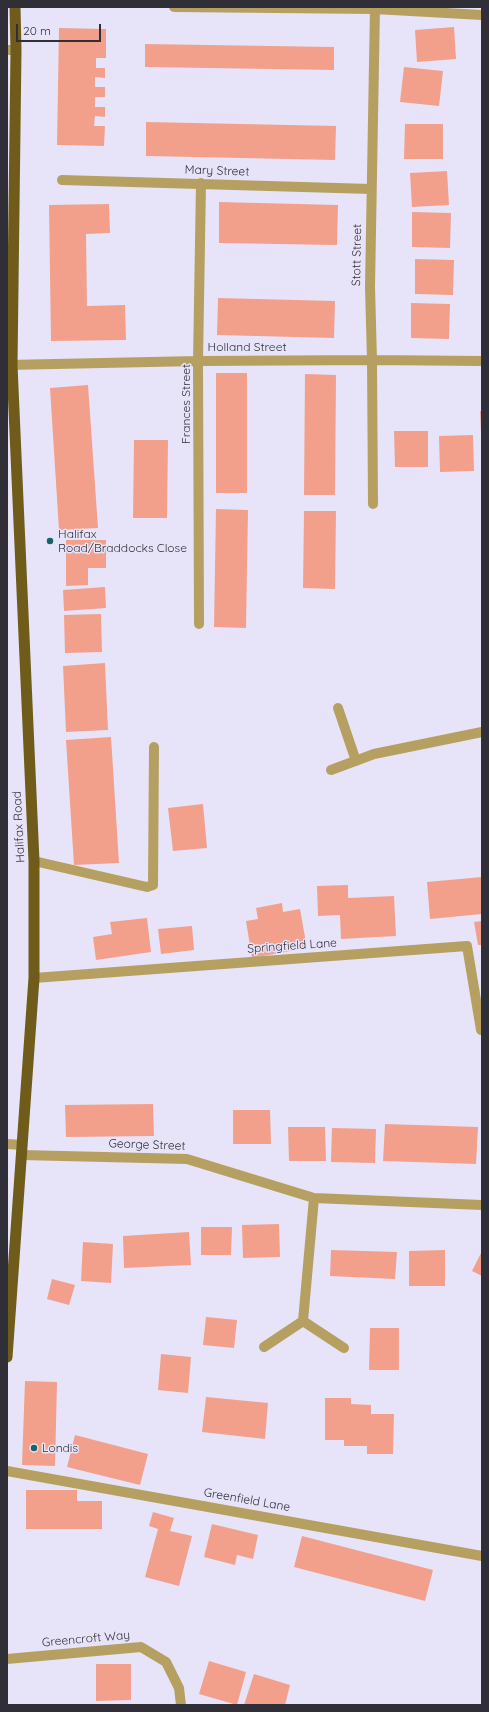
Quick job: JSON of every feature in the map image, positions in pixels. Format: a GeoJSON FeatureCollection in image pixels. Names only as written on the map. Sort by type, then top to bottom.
{"type":"FeatureCollection","features":[{"type":"Feature","properties":{"kind":"highway","name":"Halifax Road"},"geometry":{"type":"LineString","coordinates":[[7,1357],[34,978],[34,861],[10,365],[12,50],[15,7]]}},
{"type":"Feature","properties":{"kind":"street"},"geometry":{"type":"LineString","coordinates":[[174,7],[375,8],[482,15]]}},
{"type":"Feature","properties":{"kind":"street","name":"Stott Street"},"geometry":{"type":"LineString","coordinates":[[372,504],[372,360],[370,287],[375,8]]}},
{"type":"Feature","properties":{"kind":"street","name":"Mary Street"},"geometry":{"type":"LineString","coordinates":[[62,180],[371,189]]}},
{"type":"Feature","properties":{"kind":"street","name":"Frances Street"},"geometry":{"type":"LineString","coordinates":[[199,624],[198,361],[201,184]]}},
{"type":"Feature","properties":{"kind":"street","name":"Holland Street"},"geometry":{"type":"LineString","coordinates":[[10,365],[198,361],[482,361]]}},
{"type":"Feature","properties":{"kind":"street"},"geometry":{"type":"LineString","coordinates":[[338,708],[356,761]]}},
{"type":"Feature","properties":{"kind":"street"},"geometry":{"type":"LineString","coordinates":[[331,770],[374,754],[482,732]]}},
{"type":"Feature","properties":{"kind":"street"},"geometry":{"type":"LineString","coordinates":[[34,861],[147,887],[153,885],[154,747]]}},
{"type":"Feature","properties":{"kind":"street","name":"Springfield Lane"},"geometry":{"type":"LineString","coordinates":[[34,978],[467,946],[481,1030]]}},
{"type":"Feature","properties":{"kind":"street","name":"George Street"},"geometry":{"type":"LineString","coordinates":[[7,1144],[22,1150],[187,1158],[314,1198],[482,1205]]}},
{"type":"Feature","properties":{"kind":"street"},"geometry":{"type":"LineString","coordinates":[[303,1321],[314,1198]]}},
{"type":"Feature","properties":{"kind":"street"},"geometry":{"type":"LineString","coordinates":[[264,1347],[303,1321]]}},
{"type":"Feature","properties":{"kind":"street"},"geometry":{"type":"LineString","coordinates":[[303,1321],[344,1348]]}},
{"type":"Feature","properties":{"kind":"street","name":"Greenfield Lane"},"geometry":{"type":"LineString","coordinates":[[7,1471],[482,1556]]}},
{"type":"Feature","properties":{"kind":"street","name":"Greencroft Way"},"geometry":{"type":"LineString","coordinates":[[7,1659],[141,1647],[166,1662],[179,1688],[180,1705]]}},
{"type":"Feature","properties":{"kind":"building"},"geometry":{"type":"Polygon","coordinates":[[[454,27],[456,59],[417,62],[415,30],[454,27]]]}},
{"type":"Feature","properties":{"kind":"building"},"geometry":{"type":"Polygon","coordinates":[[[59,28],[106,29],[106,58],[96,58],[96,68],[105,68],[105,78],[95,77],[95,87],[105,87],[105,97],[95,97],[95,107],[105,107],[105,117],[95,116],[94,126],[105,126],[104,146],[57,145],[59,28]]]}},
{"type":"Feature","properties":{"kind":"building"},"geometry":{"type":"Polygon","coordinates":[[[145,44],[334,47],[334,70],[145,67],[145,44]]]}},
{"type":"Feature","properties":{"kind":"building"},"geometry":{"type":"Polygon","coordinates":[[[404,67],[443,71],[439,106],[400,102],[404,67]]]}},
{"type":"Feature","properties":{"kind":"building"},"geometry":{"type":"Polygon","coordinates":[[[146,122],[336,126],[335,160],[146,156],[146,122]]]}},
{"type":"Feature","properties":{"kind":"building"},"geometry":{"type":"Polygon","coordinates":[[[405,124],[443,124],[443,159],[404,159],[405,124]]]}},
{"type":"Feature","properties":{"kind":"building"},"geometry":{"type":"Polygon","coordinates":[[[447,171],[449,205],[412,207],[410,173],[447,171]]]}},
{"type":"Feature","properties":{"kind":"building"},"geometry":{"type":"Polygon","coordinates":[[[219,202],[338,205],[337,245],[219,243],[219,202]]]}},
{"type":"Feature","properties":{"kind":"building"},"geometry":{"type":"Polygon","coordinates":[[[109,204],[110,233],[86,234],[87,306],[125,305],[126,340],[51,341],[49,205],[109,204]]]}},
{"type":"Feature","properties":{"kind":"building"},"geometry":{"type":"Polygon","coordinates":[[[412,212],[451,213],[450,248],[412,247],[412,212]]]}},
{"type":"Feature","properties":{"kind":"building"},"geometry":{"type":"Polygon","coordinates":[[[415,259],[454,260],[453,295],[415,294],[415,259]]]}},
{"type":"Feature","properties":{"kind":"building"},"geometry":{"type":"Polygon","coordinates":[[[218,298],[335,301],[334,338],[217,335],[218,298]]]}},
{"type":"Feature","properties":{"kind":"building"},"geometry":{"type":"Polygon","coordinates":[[[411,303],[450,304],[449,339],[411,338],[411,303]]]}},
{"type":"Feature","properties":{"kind":"building"},"geometry":{"type":"Polygon","coordinates":[[[216,373],[247,373],[247,493],[216,493],[216,373]]]}},
{"type":"Feature","properties":{"kind":"building"},"geometry":{"type":"Polygon","coordinates":[[[305,374],[336,375],[335,495],[304,495],[305,374]]]}},
{"type":"Feature","properties":{"kind":"building"},"geometry":{"type":"Polygon","coordinates":[[[88,385],[98,528],[59,530],[50,388],[88,385]]]}},
{"type":"Feature","properties":{"kind":"building"},"geometry":{"type":"Polygon","coordinates":[[[480,411],[482,411],[482,432],[481,432],[480,411]]]}},
{"type":"Feature","properties":{"kind":"building"},"geometry":{"type":"Polygon","coordinates":[[[394,431],[428,431],[428,467],[395,467],[394,431]]]}},
{"type":"Feature","properties":{"kind":"building"},"geometry":{"type":"Polygon","coordinates":[[[473,435],[474,471],[440,472],[439,436],[473,435]]]}},
{"type":"Feature","properties":{"kind":"building"},"geometry":{"type":"Polygon","coordinates":[[[134,440],[168,440],[167,518],[133,518],[134,440]]]}},
{"type":"Feature","properties":{"kind":"building"},"geometry":{"type":"Polygon","coordinates":[[[216,509],[248,510],[246,628],[214,627],[216,509]]]}},
{"type":"Feature","properties":{"kind":"building"},"geometry":{"type":"Polygon","coordinates":[[[304,511],[336,511],[335,589],[303,588],[304,511]]]}},
{"type":"Feature","properties":{"kind":"building"},"geometry":{"type":"Polygon","coordinates":[[[66,540],[106,540],[106,568],[88,568],[88,585],[66,586],[66,540]]]}},
{"type":"Feature","properties":{"kind":"building"},"geometry":{"type":"Polygon","coordinates":[[[105,587],[106,608],[64,611],[63,590],[105,587]]]}},
{"type":"Feature","properties":{"kind":"building"},"geometry":{"type":"Polygon","coordinates":[[[101,614],[102,652],[65,653],[64,615],[101,614]]]}},
{"type":"Feature","properties":{"kind":"building"},"geometry":{"type":"Polygon","coordinates":[[[105,663],[108,730],[66,732],[63,666],[105,663]]]}},
{"type":"Feature","properties":{"kind":"building"},"geometry":{"type":"Polygon","coordinates":[[[111,737],[119,863],[74,865],[66,740],[111,737]]]}},
{"type":"Feature","properties":{"kind":"building"},"geometry":{"type":"Polygon","coordinates":[[[203,804],[207,848],[173,851],[168,808],[203,804]]]}},
{"type":"Feature","properties":{"kind":"building"},"geometry":{"type":"Polygon","coordinates":[[[482,877],[482,914],[430,919],[427,882],[482,877]]]}},
{"type":"Feature","properties":{"kind":"building"},"geometry":{"type":"Polygon","coordinates":[[[348,885],[348,898],[394,896],[396,936],[341,939],[340,915],[318,916],[317,886],[348,885]]]}},
{"type":"Feature","properties":{"kind":"building"},"geometry":{"type":"Polygon","coordinates":[[[282,903],[283,912],[300,909],[307,948],[252,958],[246,921],[258,919],[256,908],[282,903]]]}},
{"type":"Feature","properties":{"kind":"building"},"geometry":{"type":"Polygon","coordinates":[[[147,918],[151,952],[96,960],[93,937],[112,934],[110,922],[147,918]]]}},
{"type":"Feature","properties":{"kind":"building"},"geometry":{"type":"Polygon","coordinates":[[[482,921],[482,945],[478,945],[474,922],[482,921]]]}},
{"type":"Feature","properties":{"kind":"building"},"geometry":{"type":"Polygon","coordinates":[[[192,926],[194,950],[161,954],[158,929],[192,926]]]}},
{"type":"Feature","properties":{"kind":"building"},"geometry":{"type":"Polygon","coordinates":[[[153,1104],[154,1136],[66,1137],[65,1105],[153,1104]]]}},
{"type":"Feature","properties":{"kind":"building"},"geometry":{"type":"Polygon","coordinates":[[[233,1110],[270,1110],[271,1144],[233,1144],[233,1110]]]}},
{"type":"Feature","properties":{"kind":"building"},"geometry":{"type":"Polygon","coordinates":[[[385,1124],[478,1127],[476,1164],[383,1161],[385,1124]]]}},
{"type":"Feature","properties":{"kind":"building"},"geometry":{"type":"Polygon","coordinates":[[[288,1127],[325,1127],[326,1161],[289,1161],[288,1127]]]}},
{"type":"Feature","properties":{"kind":"building"},"geometry":{"type":"Polygon","coordinates":[[[332,1128],[376,1129],[375,1163],[331,1162],[332,1128]]]}},
{"type":"Feature","properties":{"kind":"building"},"geometry":{"type":"Polygon","coordinates":[[[279,1224],[280,1257],[243,1258],[242,1225],[279,1224]]]}},
{"type":"Feature","properties":{"kind":"building"},"geometry":{"type":"Polygon","coordinates":[[[201,1227],[232,1227],[231,1255],[201,1255],[201,1227]]]}},
{"type":"Feature","properties":{"kind":"building"},"geometry":{"type":"Polygon","coordinates":[[[189,1232],[191,1265],[124,1268],[123,1236],[189,1232]]]}},
{"type":"Feature","properties":{"kind":"building"},"geometry":{"type":"Polygon","coordinates":[[[83,1242],[113,1244],[111,1283],[81,1281],[83,1242]]]}},
{"type":"Feature","properties":{"kind":"building"},"geometry":{"type":"Polygon","coordinates":[[[331,1250],[397,1252],[395,1279],[330,1276],[331,1250]]]}},
{"type":"Feature","properties":{"kind":"building"},"geometry":{"type":"Polygon","coordinates":[[[445,1250],[445,1286],[409,1286],[409,1251],[445,1250]]]}},
{"type":"Feature","properties":{"kind":"building"},"geometry":{"type":"Polygon","coordinates":[[[482,1251],[482,1276],[472,1271],[482,1251]]]}},
{"type":"Feature","properties":{"kind":"building"},"geometry":{"type":"Polygon","coordinates":[[[52,1279],[75,1285],[69,1305],[47,1299],[52,1279]]]}},
{"type":"Feature","properties":{"kind":"building"},"geometry":{"type":"Polygon","coordinates":[[[206,1317],[237,1320],[234,1348],[203,1345],[206,1317]]]}},
{"type":"Feature","properties":{"kind":"building"},"geometry":{"type":"Polygon","coordinates":[[[370,1328],[399,1328],[399,1370],[369,1370],[370,1328]]]}},
{"type":"Feature","properties":{"kind":"building"},"geometry":{"type":"Polygon","coordinates":[[[161,1354],[191,1357],[188,1393],[158,1390],[161,1354]]]}},
{"type":"Feature","properties":{"kind":"building"},"geometry":{"type":"Polygon","coordinates":[[[25,1381],[57,1382],[55,1466],[22,1465],[25,1381]]]}},
{"type":"Feature","properties":{"kind":"building"},"geometry":{"type":"Polygon","coordinates":[[[206,1397],[268,1403],[265,1439],[202,1432],[206,1397]]]}},
{"type":"Feature","properties":{"kind":"building"},"geometry":{"type":"Polygon","coordinates":[[[325,1398],[351,1398],[351,1404],[371,1405],[371,1414],[394,1414],[393,1454],[367,1454],[367,1446],[344,1446],[344,1440],[325,1440],[325,1398]]]}},
{"type":"Feature","properties":{"kind":"building"},"geometry":{"type":"Polygon","coordinates":[[[75,1435],[148,1454],[140,1485],[67,1467],[75,1435]]]}},
{"type":"Feature","properties":{"kind":"building"},"geometry":{"type":"Polygon","coordinates":[[[26,1490],[77,1490],[77,1501],[102,1501],[102,1529],[26,1529],[26,1490]]]}},
{"type":"Feature","properties":{"kind":"building"},"geometry":{"type":"Polygon","coordinates":[[[153,1512],[174,1518],[170,1531],[192,1536],[179,1586],[145,1577],[158,1529],[149,1526],[153,1512]]]}},
{"type":"Feature","properties":{"kind":"building"},"geometry":{"type":"Polygon","coordinates":[[[212,1524],[258,1535],[253,1559],[237,1555],[235,1565],[204,1557],[212,1524]]]}},
{"type":"Feature","properties":{"kind":"building"},"geometry":{"type":"Polygon","coordinates":[[[302,1536],[433,1570],[425,1601],[294,1567],[302,1536]]]}},
{"type":"Feature","properties":{"kind":"building"},"geometry":{"type":"Polygon","coordinates":[[[209,1661],[246,1672],[237,1705],[199,1694],[209,1661]]]}},
{"type":"Feature","properties":{"kind":"building"},"geometry":{"type":"Polygon","coordinates":[[[96,1664],[131,1664],[131,1700],[96,1701],[96,1664]]]}},
{"type":"Feature","properties":{"kind":"building"},"geometry":{"type":"Polygon","coordinates":[[[254,1674],[290,1685],[285,1705],[244,1705],[254,1674]]]}},
{"type":"Feature","properties":{"kind":"place","name":"Halifax Road/Braddocks Close"},"geometry":{"type":"Point","coordinates":[50,541]}},
{"type":"Feature","properties":{"kind":"place","name":"Londis"},"geometry":{"type":"Point","coordinates":[34,1448]}}]}
